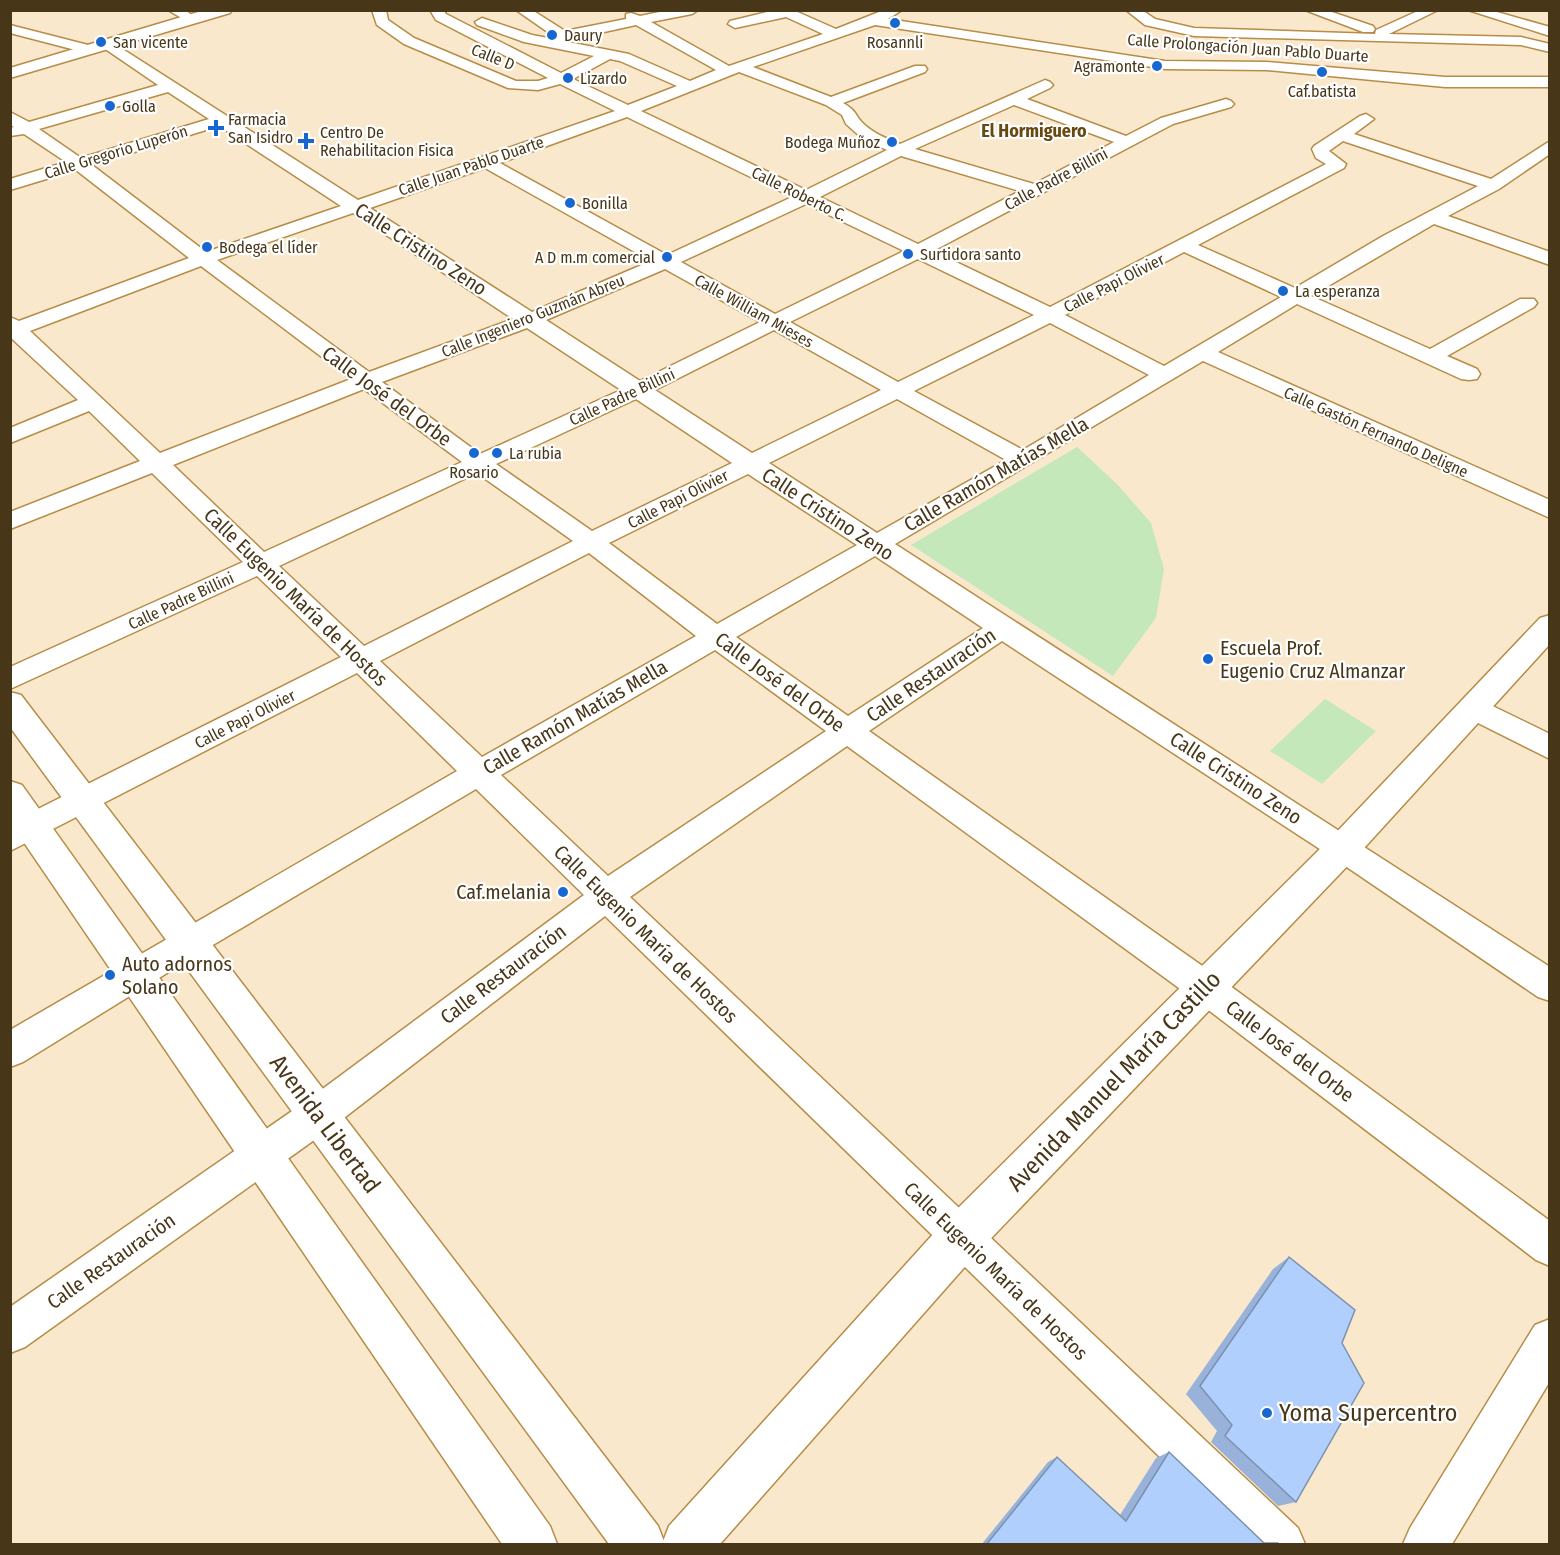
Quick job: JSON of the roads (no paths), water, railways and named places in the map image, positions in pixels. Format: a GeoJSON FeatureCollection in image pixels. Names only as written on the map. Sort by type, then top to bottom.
{"type":"FeatureCollection","features":[{"type":"Feature","properties":{"kind":"main road"},"geometry":{"type":"LineString","coordinates":[[10,73],[225,10]]}},
{"type":"Feature","properties":{"kind":"main road","name":"Avenida Manuel María Castillo"},"geometry":{"type":"LineString","coordinates":[[687,1545],[961,1237],[1343,848],[1550,625]]}},
{"type":"Feature","properties":{"kind":"main road","name":"Avenida Libertad"},"geometry":{"type":"LineString","coordinates":[[10,702],[640,1545]]}},
{"type":"Feature","properties":{"kind":"main road"},"geometry":{"type":"LineString","coordinates":[[18,819],[263,1154],[532,1545]]}},
{"type":"Feature","properties":{"kind":"street"},"geometry":{"type":"LineString","coordinates":[[174,10],[190,19]]}},
{"type":"Feature","properties":{"kind":"street","name":"Calle D"},"geometry":{"type":"LineString","coordinates":[[379,10],[382,22],[410,41],[513,85],[528,88],[561,78],[606,55]]}},
{"type":"Feature","properties":{"kind":"street","name":"Calle Roberto C."},"geometry":{"type":"LineString","coordinates":[[436,10],[451,22],[561,78],[1050,315],[1165,375]]}},
{"type":"Feature","properties":{"kind":"street"},"geometry":{"type":"LineString","coordinates":[[522,10],[563,36]]}},
{"type":"Feature","properties":{"kind":"street"},"geometry":{"type":"LineString","coordinates":[[620,10],[638,22],[733,69],[831,102],[849,113],[852,121],[869,136],[900,150],[1035,190]]}},
{"type":"Feature","properties":{"kind":"street"},"geometry":{"type":"LineString","coordinates":[[547,42],[563,36],[692,10]]}},
{"type":"Feature","properties":{"kind":"street","name":"Calle Juan Pablo Duarte"},"geometry":{"type":"LineString","coordinates":[[13,328],[203,259],[628,111],[733,69],[874,21],[896,10]]}},
{"type":"Feature","properties":{"kind":"street"},"geometry":{"type":"LineString","coordinates":[[1132,10],[1199,48],[1235,33],[1521,41],[1550,48]]}},
{"type":"Feature","properties":{"kind":"street"},"geometry":{"type":"LineString","coordinates":[[1311,10],[1396,39]]}},
{"type":"Feature","properties":{"kind":"street"},"geometry":{"type":"LineString","coordinates":[[1381,33],[1432,10]]}},
{"type":"Feature","properties":{"kind":"street"},"geometry":{"type":"LineString","coordinates":[[1474,10],[1525,17],[1550,32]]}},
{"type":"Feature","properties":{"kind":"street"},"geometry":{"type":"LineString","coordinates":[[735,24],[783,12],[835,34]]}},
{"type":"Feature","properties":{"kind":"street"},"geometry":{"type":"LineString","coordinates":[[474,16],[491,26],[547,42],[624,57],[689,87]]}},
{"type":"Feature","properties":{"kind":"street"},"geometry":{"type":"LineString","coordinates":[[1235,33],[1241,18]]}},
{"type":"Feature","properties":{"kind":"street","name":"Calle Prolongación Juan Pablo Duarte"},"geometry":{"type":"LineString","coordinates":[[874,21],[1064,51],[1165,64],[1199,48],[1278,67],[1445,82],[1550,82]]}},
{"type":"Feature","properties":{"kind":"street"},"geometry":{"type":"LineString","coordinates":[[10,28],[87,50]]}},
{"type":"Feature","properties":{"kind":"street"},"geometry":{"type":"LineString","coordinates":[[624,57],[672,39]]}},
{"type":"Feature","properties":{"kind":"street","name":"Calle Cristino Zeno"},"geometry":{"type":"LineString","coordinates":[[105,45],[1343,848],[1550,986]]}},
{"type":"Feature","properties":{"kind":"street"},"geometry":{"type":"LineString","coordinates":[[831,102],[920,69]]}},
{"type":"Feature","properties":{"kind":"street","name":"Calle Ingeniero Guzmán Abreu"},"geometry":{"type":"LineString","coordinates":[[10,522],[365,381],[529,320],[666,262],[806,197],[900,150],[1045,85]]}},
{"type":"Feature","properties":{"kind":"street"},"geometry":{"type":"LineString","coordinates":[[15,126],[170,86]]}},
{"type":"Feature","properties":{"kind":"street"},"geometry":{"type":"LineString","coordinates":[[1013,99],[1128,142]]}},
{"type":"Feature","properties":{"kind":"street","name":"Calle Padre Billini"},"geometry":{"type":"LineString","coordinates":[[10,679],[638,390],[917,252],[1167,121],[1227,104]]}},
{"type":"Feature","properties":{"kind":"street"},"geometry":{"type":"LineString","coordinates":[[1341,135],[1366,118]]}},
{"type":"Feature","properties":{"kind":"street","name":"Calle Gregorio Luperón"},"geometry":{"type":"LineString","coordinates":[[10,185],[221,120]]}},
{"type":"Feature","properties":{"kind":"street","name":"Calle José del Orbe"},"geometry":{"type":"LineString","coordinates":[[15,126],[78,163],[365,381],[591,542],[715,636],[1206,988],[1550,1246]]}},
{"type":"Feature","properties":{"kind":"street"},"geometry":{"type":"LineString","coordinates":[[1341,135],[1493,185]]}},
{"type":"Feature","properties":{"kind":"street","name":"Calle Papi Olivier"},"geometry":{"type":"LineString","coordinates":[[18,819],[83,801],[591,542],[1185,246],[1338,164],[1322,154],[1320,149],[1341,135]]}},
{"type":"Feature","properties":{"kind":"street","name":"Calle Ramón Matías Mella"},"geometry":{"type":"LineString","coordinates":[[135,976],[189,942],[479,773],[1023,460],[1390,240],[1493,185],[1550,146]]}},
{"type":"Feature","properties":{"kind":"street","name":"Calle William Mieses"},"geometry":{"type":"LineString","coordinates":[[486,162],[1023,460]]}},
{"type":"Feature","properties":{"kind":"street"},"geometry":{"type":"LineString","coordinates":[[1435,218],[1550,259]]}},
{"type":"Feature","properties":{"kind":"street"},"geometry":{"type":"LineString","coordinates":[[1185,246],[1469,374]]}},
{"type":"Feature","properties":{"kind":"street"},"geometry":{"type":"LineString","coordinates":[[1431,357],[1527,303]]}},
{"type":"Feature","properties":{"kind":"street","name":"Calle Eugenio María de Hostos"},"geometry":{"type":"LineString","coordinates":[[13,328],[262,564],[1282,1545]]}},
{"type":"Feature","properties":{"kind":"street","name":"Calle Gastón Fernando Deligne"},"geometry":{"type":"LineString","coordinates":[[1202,353],[1550,510]]}},
{"type":"Feature","properties":{"kind":"street"},"geometry":{"type":"LineString","coordinates":[[10,436],[93,402]]}},
{"type":"Feature","properties":{"kind":"street","name":"Calle Restauración"},"geometry":{"type":"LineString","coordinates":[[10,1332],[318,1115],[606,895],[1003,627]]}},
{"type":"Feature","properties":{"kind":"street"},"geometry":{"type":"LineString","coordinates":[[1474,708],[1550,748]]}},
{"type":"Feature","properties":{"kind":"street"},"geometry":{"type":"LineString","coordinates":[[10,1050],[135,976]]}},
{"type":"Feature","properties":{"kind":"street"},"geometry":{"type":"LineString","coordinates":[[1426,1545],[1550,1340]]}},
{"type":"Feature","properties":{"kind":"place","name":"Rosannli"},"geometry":{"type":"Point","coordinates":[895,23]}},
{"type":"Feature","properties":{"kind":"place","name":"Daury"},"geometry":{"type":"Point","coordinates":[552,35]}},
{"type":"Feature","properties":{"kind":"place","name":"San vicente"},"geometry":{"type":"Point","coordinates":[101,42]}},
{"type":"Feature","properties":{"kind":"place","name":"Agramonte"},"geometry":{"type":"Point","coordinates":[1157,66]}},
{"type":"Feature","properties":{"kind":"place","name":"Caf.batista"},"geometry":{"type":"Point","coordinates":[1322,72]}},
{"type":"Feature","properties":{"kind":"place","name":"Lizardo"},"geometry":{"type":"Point","coordinates":[568,78]}},
{"type":"Feature","properties":{"kind":"place","name":"Golla"},"geometry":{"type":"Point","coordinates":[110,106]}},
{"type":"Feature","properties":{"kind":"place","name":"Farmacia San Isidro"},"geometry":{"type":"Point","coordinates":[216,128]}},
{"type":"Feature","properties":{"kind":"place","name":"Centro De Rehabilitacion Fisica"},"geometry":{"type":"Point","coordinates":[306,141]}},
{"type":"Feature","properties":{"kind":"place","name":"Bodega Muñoz"},"geometry":{"type":"Point","coordinates":[892,142]}},
{"type":"Feature","properties":{"kind":"place","name":"Bonilla"},"geometry":{"type":"Point","coordinates":[570,203]}},
{"type":"Feature","properties":{"kind":"place","name":"Bodega el líder"},"geometry":{"type":"Point","coordinates":[207,247]}},
{"type":"Feature","properties":{"kind":"place","name":"Surtidora santo"},"geometry":{"type":"Point","coordinates":[908,254]}},
{"type":"Feature","properties":{"kind":"place","name":"A D m.m comercial"},"geometry":{"type":"Point","coordinates":[667,257]}},
{"type":"Feature","properties":{"kind":"place","name":"La esperanza"},"geometry":{"type":"Point","coordinates":[1283,291]}},
{"type":"Feature","properties":{"kind":"place","name":"Rosario"},"geometry":{"type":"Point","coordinates":[474,453]}},
{"type":"Feature","properties":{"kind":"place","name":"La rubia"},"geometry":{"type":"Point","coordinates":[497,453]}},
{"type":"Feature","properties":{"kind":"place","name":"Escuela Prof. Eugenio Cruz Almanzar"},"geometry":{"type":"Point","coordinates":[1208,659]}},
{"type":"Feature","properties":{"kind":"place","name":"Caf.melania"},"geometry":{"type":"Point","coordinates":[563,892]}},
{"type":"Feature","properties":{"kind":"place","name":"Auto adornos Solano"},"geometry":{"type":"Point","coordinates":[110,975]}},
{"type":"Feature","properties":{"kind":"place","name":"Yoma Supercentro"},"geometry":{"type":"Point","coordinates":[1267,1413]}},
{"type":"Feature","properties":{"kind":"district","name":"El Hormiguero"},"geometry":{"type":"Point","coordinates":[1034,131]}}]}
